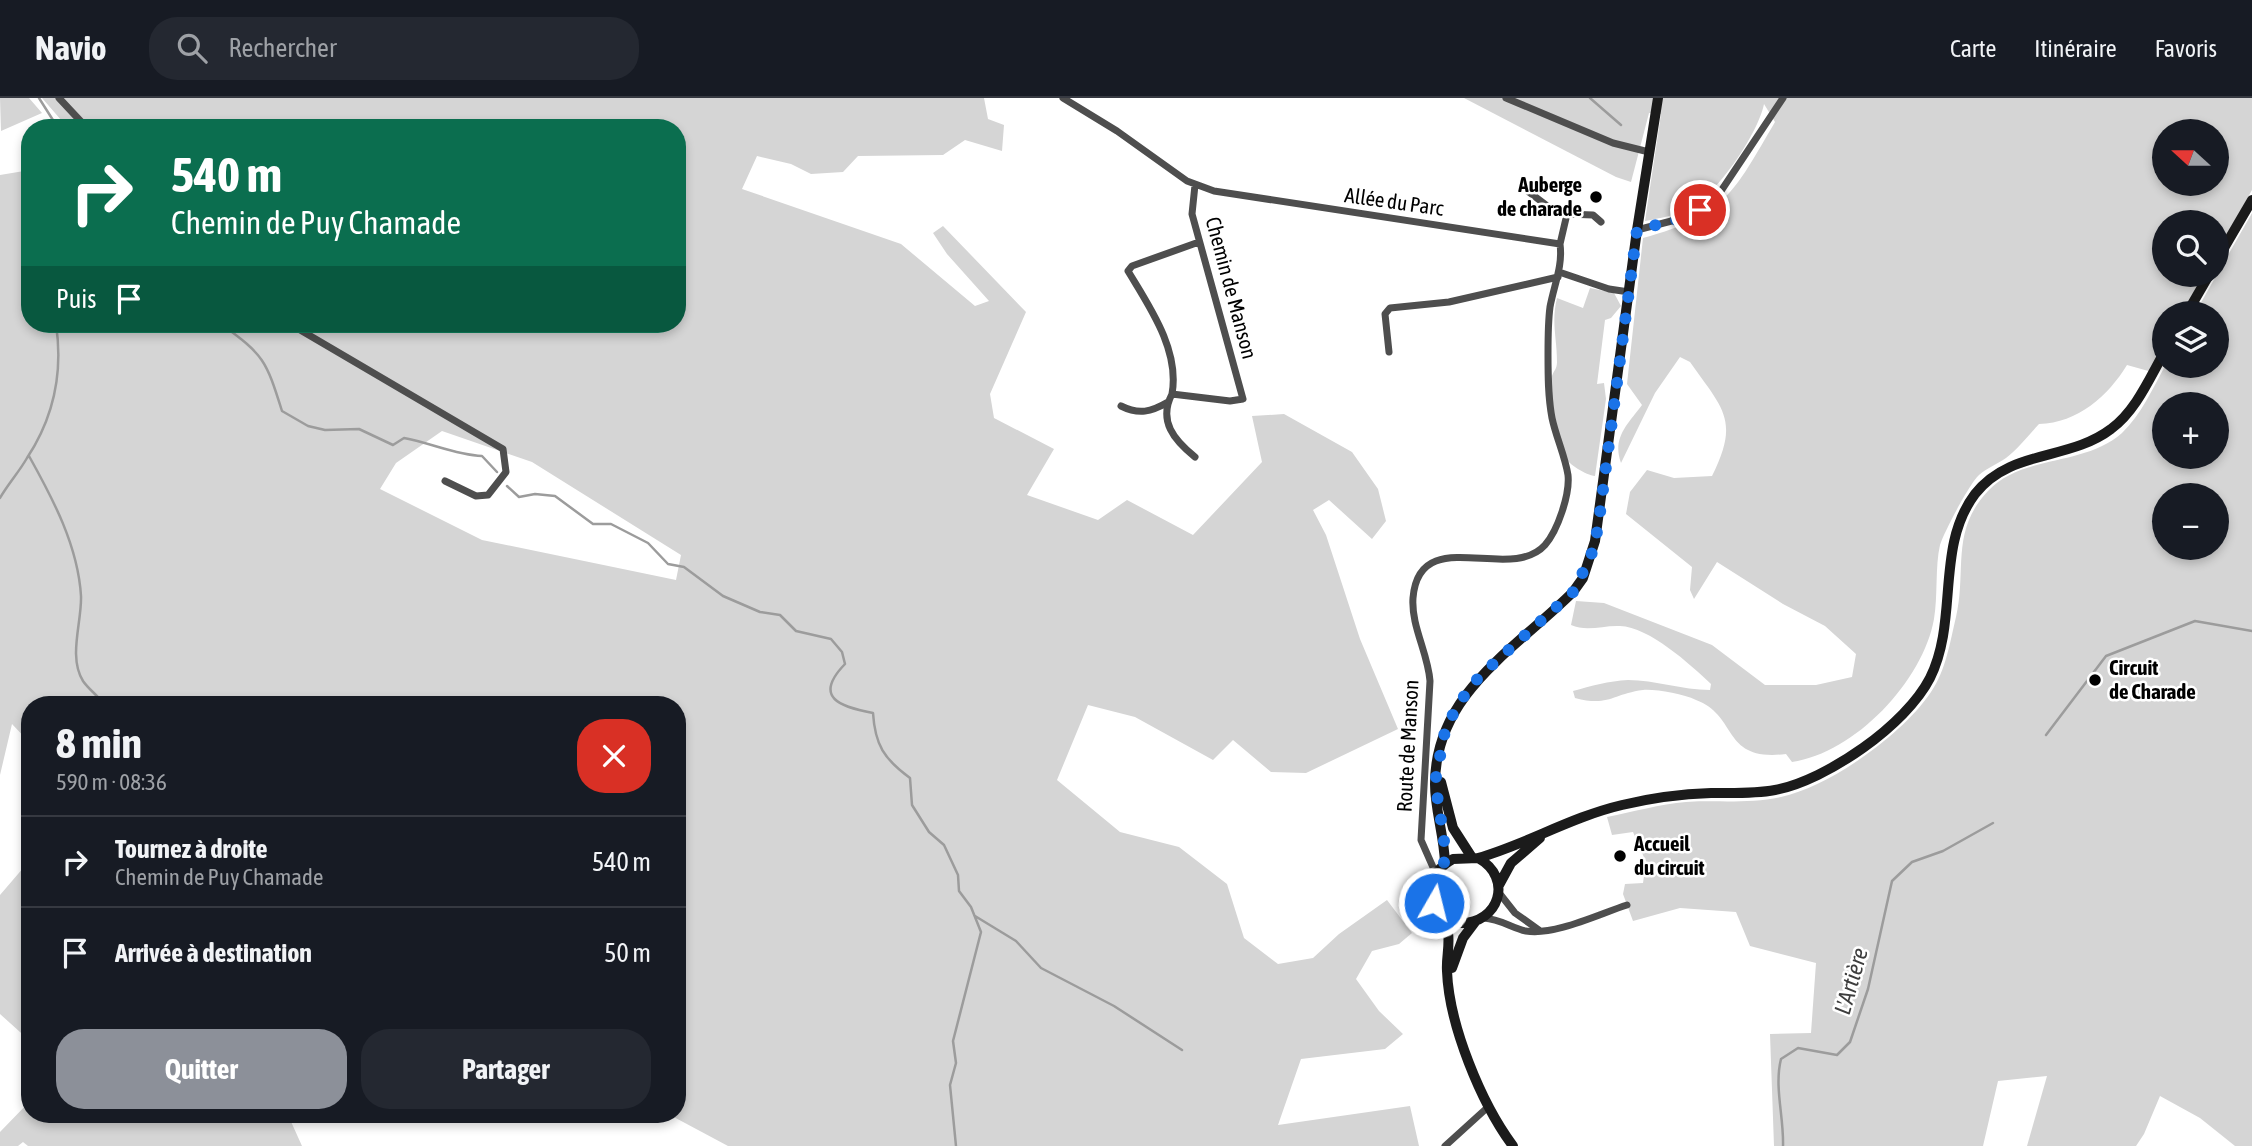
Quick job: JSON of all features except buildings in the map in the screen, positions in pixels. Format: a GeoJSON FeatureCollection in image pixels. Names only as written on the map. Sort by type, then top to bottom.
{"type":"FeatureCollection","features":[{"type":"Feature","properties":{"kind":"street"},"geometry":{"type":"LineString","coordinates":[[59,98],[79,119]]}},
{"type":"Feature","properties":{"kind":"street"},"geometry":{"type":"LineString","coordinates":[[1063,98],[1117,131],[1195,185]]}},
{"type":"Feature","properties":{"kind":"street"},"geometry":{"type":"LineString","coordinates":[[1506,98],[1613,143],[1649,152]]}},
{"type":"Feature","properties":{"kind":"street"},"geometry":{"type":"LineString","coordinates":[[1444,863],[1444,839],[1436,792],[1437,769],[1446,726],[1469,688],[1545,620],[1583,578],[1598,528],[1637,230],[1658,98]]}},
{"type":"Feature","properties":{"kind":"street"},"geometry":{"type":"LineString","coordinates":[[1637,230],[1683,218],[1715,200],[1783,98]]}},
{"type":"Feature","properties":{"kind":"street","name":"Chemin de Manson"},"geometry":{"type":"LineString","coordinates":[[1172,394],[1230,401],[1242,399],[1192,214],[1195,185]]}},
{"type":"Feature","properties":{"kind":"street","name":"Allée du Parc"},"geometry":{"type":"LineString","coordinates":[[1195,185],[1279,203],[1560,244]]}},
{"type":"Feature","properties":{"kind":"street"},"geometry":{"type":"LineString","coordinates":[[1525,189],[1550,208],[1567,214],[1593,215],[1601,222]]}},
{"type":"Feature","properties":{"kind":"street"},"geometry":{"type":"LineString","coordinates":[[2229,239],[2252,200]]}},
{"type":"Feature","properties":{"kind":"street"},"geometry":{"type":"LineString","coordinates":[[1558,274],[1562,258],[1560,244],[1567,214]]}},
{"type":"Feature","properties":{"kind":"street"},"geometry":{"type":"LineString","coordinates":[[1195,457],[1171,433],[1167,420],[1168,402],[1174,383],[1169,354],[1155,315],[1128,271],[1132,266],[1199,242]]}},
{"type":"Feature","properties":{"kind":"street"},"geometry":{"type":"LineString","coordinates":[[1389,352],[1385,314],[1390,308],[1448,302],[1558,274],[1629,292]]}},
{"type":"Feature","properties":{"kind":"street","name":"Route de Manson"},"geometry":{"type":"LineString","coordinates":[[1436,874],[1422,844],[1424,746],[1430,681],[1429,664],[1414,610],[1415,586],[1427,568],[1443,558],[1461,555],[1521,560],[1542,548],[1552,534],[1568,477],[1552,418],[1549,393],[1549,321],[1558,274]]}},
{"type":"Feature","properties":{"kind":"street"},"geometry":{"type":"LineString","coordinates":[[305,333],[503,449],[506,472],[488,495],[476,496],[444,481]]}},
{"type":"Feature","properties":{"kind":"street"},"geometry":{"type":"LineString","coordinates":[[1513,1146],[1488,1107],[1459,1030],[1449,988],[1449,936],[1432,893],[1436,874],[1444,863],[1462,856],[1474,857],[1502,851],[1597,811],[1646,800],[1784,788],[1822,772],[1882,732],[1916,700],[1935,666],[1947,616],[1955,538],[1975,495],[1991,478],[2015,463],[2084,445],[2112,429],[2132,407],[2152,373]]}},
{"type":"Feature","properties":{"kind":"street"},"geometry":{"type":"LineString","coordinates":[[1121,406],[1135,412],[1154,410],[1168,402]]}},
{"type":"Feature","properties":{"kind":"street"},"geometry":{"type":"LineString","coordinates":[[1437,769],[1453,828],[1474,857],[1495,873],[1499,890],[1516,913],[1543,932]]}},
{"type":"Feature","properties":{"kind":"street"},"geometry":{"type":"LineString","coordinates":[[1449,988],[1455,957],[1463,938],[1493,909],[1511,863],[1522,851],[1563,824]]}},
{"type":"Feature","properties":{"kind":"street"},"geometry":{"type":"LineString","coordinates":[[1439,911],[1455,922],[1499,919],[1523,930],[1543,932],[1627,905]]}},
{"type":"Feature","properties":{"kind":"street"},"geometry":{"type":"LineString","coordinates":[[1445,1146],[1488,1107]]}},
{"type":"Feature","properties":{"kind":"shaded area"},"geometry":{"type":"Polygon","coordinates":[[[0,98],[29,98],[42,113],[21,119],[21,122],[1,131],[0,98]]]}},
{"type":"Feature","properties":{"kind":"shaded area"},"geometry":{"type":"Polygon","coordinates":[[[42,98],[984,98],[988,119],[1004,125],[1002,151],[965,140],[943,155],[858,156],[843,172],[811,174],[791,164],[757,156],[742,189],[901,244],[975,306],[989,301],[947,254],[933,233],[943,226],[1026,312],[990,394],[994,418],[1054,449],[1027,495],[1098,520],[1127,500],[1193,535],[1262,462],[1252,416],[1284,414],[1352,452],[1378,489],[1386,521],[1372,539],[1329,500],[1313,510],[1326,535],[1360,639],[1398,729],[1306,773],[1271,772],[1233,740],[1213,760],[1135,717],[1088,705],[1057,780],[1120,832],[1179,847],[1227,884],[1244,938],[1278,964],[1313,958],[1339,934],[1387,900],[1412,933],[1399,944],[1372,951],[1356,979],[1379,1011],[1403,1034],[1385,1049],[1301,1059],[1278,1125],[1410,1106],[1419,1146],[728,1146],[685,1123],[686,696],[21,696],[21,734],[12,724],[0,775],[0,175],[21,172],[21,333],[686,333],[686,119],[60,119],[42,98]],[[442,431],[396,463],[380,489],[482,540],[676,580],[681,555],[532,462],[442,431]]]}},
{"type":"Feature","properties":{"kind":"shaded area"},"geometry":{"type":"Polygon","coordinates":[[[1464,98],[2252,98],[2252,190],[2229,231],[2229,210],[2152,210],[2152,287],[2201,287],[2193,301],[2152,301],[2152,372],[2127,365],[2111,387],[2090,406],[2067,419],[2039,424],[2006,458],[1979,475],[1958,508],[1940,545],[1934,619],[1916,666],[1901,689],[1862,729],[1839,745],[1816,756],[1792,762],[1786,754],[1765,755],[1740,745],[1710,707],[1684,696],[1643,690],[1596,701],[1575,698],[1573,691],[1600,684],[1638,680],[1710,690],[1711,684],[1668,648],[1644,633],[1620,626],[1589,628],[1571,625],[1576,601],[1604,603],[1712,645],[1765,685],[1816,685],[1852,677],[1856,654],[1825,626],[1783,604],[1717,562],[1694,599],[1690,590],[1692,567],[1626,514],[1630,492],[1647,470],[1674,478],[1712,476],[1725,441],[1726,428],[1719,404],[1690,362],[1680,357],[1655,393],[1621,463],[1618,446],[1620,439],[1642,405],[1627,384],[1643,238],[1671,230],[1692,220],[1724,198],[1749,167],[1775,122],[1764,104],[1745,147],[1711,191],[1688,209],[1645,221],[1661,114],[1649,113],[1631,182],[1616,177],[1464,98]]]}},
{"type":"Feature","properties":{"kind":"shaded area","name":"Circuit de Charade"},"geometry":{"type":"Polygon","coordinates":[[[2252,213],[2252,1146],[2235,1146],[2200,1118],[2160,1096],[2136,1146],[2027,1146],[2047,1076],[1998,1081],[1983,1146],[1774,1146],[1770,1034],[1811,1033],[1816,963],[1750,946],[1736,912],[1680,908],[1633,921],[1623,894],[1625,884],[1643,883],[1646,862],[1633,832],[1612,835],[1607,817],[1676,803],[1781,797],[1822,782],[1884,741],[1919,708],[1931,692],[1944,665],[1959,600],[1964,536],[1976,506],[2002,479],[2018,471],[2072,457],[2106,444],[2129,426],[2159,378],[2229,378],[2229,301],[2202,301],[2210,287],[2229,287],[2229,253],[2252,213]]]}},
{"type":"Feature","properties":{"kind":"shaded area"},"geometry":{"type":"Polygon","coordinates":[[[1590,288],[1614,293],[1621,306],[1611,318],[1605,320],[1597,384],[1604,383],[1606,399],[1595,476],[1578,469],[1564,456],[1556,428],[1551,392],[1552,376],[1557,364],[1554,322],[1557,298],[1583,308],[1590,288]]]}},
{"type":"Feature","properties":{"kind":"shaded area"},"geometry":{"type":"Polygon","coordinates":[[[21,870],[21,1033],[0,1014],[0,895],[21,870]]]}},
{"type":"Feature","properties":{"kind":"shaded area"},"geometry":{"type":"Polygon","coordinates":[[[21,1110],[21,1123],[292,1123],[302,1146],[28,1146],[23,1142],[18,1146],[0,1146],[0,1132],[21,1110]]]}},
{"type":"Feature","properties":{"kind":"waterway"},"geometry":{"type":"LineString","coordinates":[[39,98],[52,119]]}},
{"type":"Feature","properties":{"kind":"waterway"},"geometry":{"type":"LineString","coordinates":[[1590,98],[1621,125]]}},
{"type":"Feature","properties":{"kind":"waterway"},"geometry":{"type":"LineString","coordinates":[[0,498],[36,442],[50,410],[57,376],[57,333]]}},
{"type":"Feature","properties":{"kind":"waterway"},"geometry":{"type":"LineString","coordinates":[[232,333],[262,360],[282,411],[308,426],[325,430],[359,429],[393,445],[404,438],[482,456],[497,472]]}},
{"type":"Feature","properties":{"kind":"waterway"},"geometry":{"type":"LineString","coordinates":[[29,456],[70,541],[81,596],[76,661],[83,681],[96,696]]}},
{"type":"Feature","properties":{"kind":"waterway"},"geometry":{"type":"LineString","coordinates":[[507,486],[519,497],[535,494],[555,496],[593,524],[611,524],[648,543],[668,564],[684,567],[723,596],[760,612],[780,615],[796,631],[831,639],[842,652],[845,664],[835,676],[831,693],[841,704],[873,713],[879,743],[887,758],[910,778],[912,805],[929,832],[944,845],[958,875],[959,891],[971,907],[981,932],[953,1041],[956,1063],[950,1085],[956,1146]]}},
{"type":"Feature","properties":{"kind":"waterway","name":"L'Artière"},"geometry":{"type":"LineString","coordinates":[[2046,735],[2106,656],[2195,621],[2252,631]]}},
{"type":"Feature","properties":{"kind":"waterway","name":"L'Artière"},"geometry":{"type":"LineString","coordinates":[[1783,1146],[1778,1080],[1781,1059],[1798,1048],[1837,1055],[1850,1042],[1868,989],[1892,881],[1912,862],[1943,851],[1993,823]]}},
{"type":"Feature","properties":{"kind":"waterway"},"geometry":{"type":"LineString","coordinates":[[975,916],[1016,941],[1041,968],[1114,1006],[1182,1050]]}},
{"type":"Feature","properties":{"kind":"place","name":"Auberge de charade"},"geometry":{"type":"Point","coordinates":[1596,197]}},
{"type":"Feature","properties":{"kind":"place","name":"Circuit de Charade"},"geometry":{"type":"Point","coordinates":[2095,680]}},
{"type":"Feature","properties":{"kind":"place","name":"Accueil du circuit"},"geometry":{"type":"Point","coordinates":[1620,856]}},
{"type":"Feature","properties":{"kind":"route"},"geometry":{"type":"LineString","coordinates":[[1434,903],[1433,884],[1444,863],[1443,825],[1435,782],[1438,754],[1446,726],[1469,688],[1545,620],[1583,578],[1598,528],[1637,230],[1683,218],[1700,210]]}}]}
